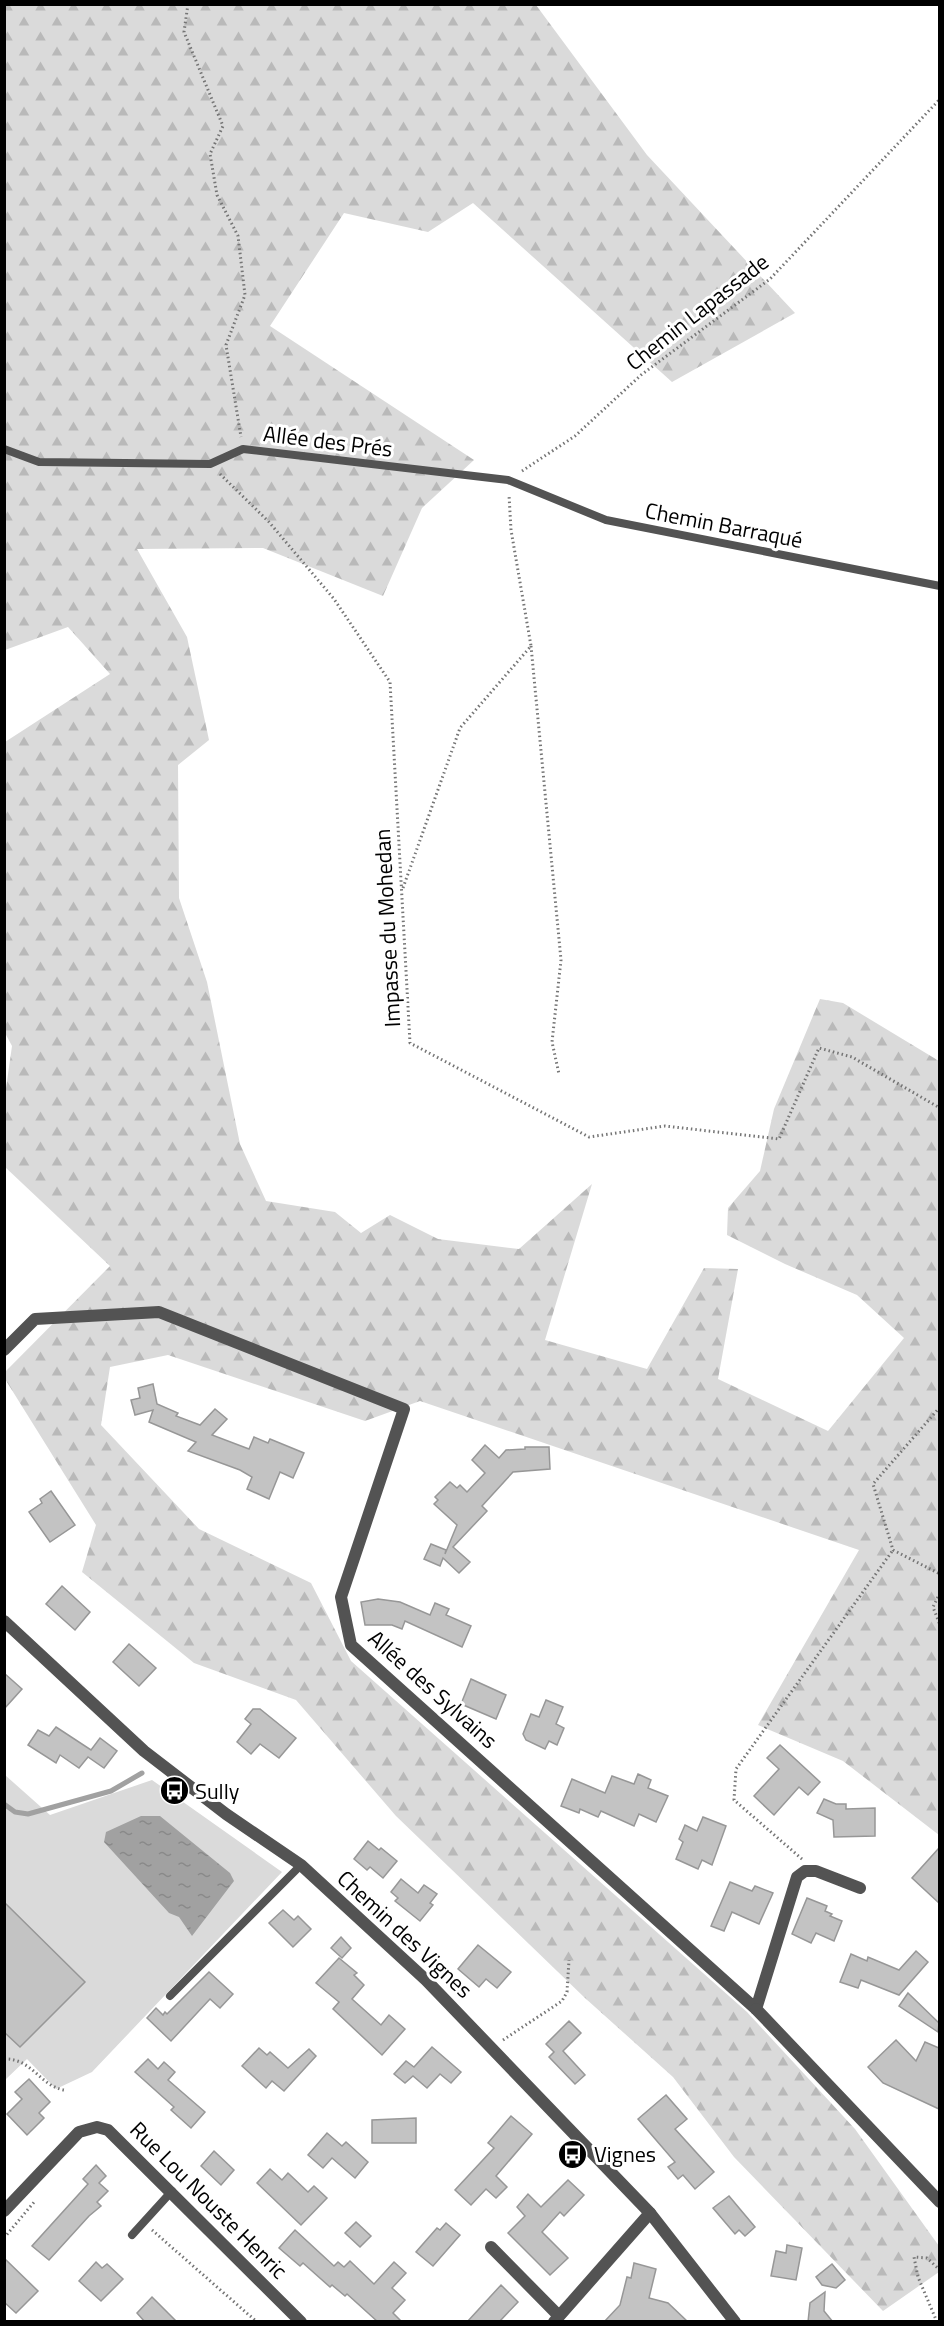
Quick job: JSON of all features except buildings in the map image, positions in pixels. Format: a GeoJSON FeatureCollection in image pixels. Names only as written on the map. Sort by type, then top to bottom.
{"type":"FeatureCollection","features":[{"type":"Feature","properties":{"kind":"street","name":"Allée des Sylvains"},"geometry":{"type":"LineString","coordinates":[[4,1350],[34,1319],[159,1312],[404,1409],[341,1597],[351,1645],[756,2008]]}},
{"type":"Feature","properties":{"kind":"street","name":"Chemin des Vignes"},"geometry":{"type":"LineString","coordinates":[[4,1622],[144,1751],[226,1814],[300,1864],[426,1980],[650,2213],[735,2322]]}},
{"type":"Feature","properties":{"kind":"street"},"geometry":{"type":"LineString","coordinates":[[860,1888],[816,1871],[805,1870],[797,1876],[756,2008],[939,2202]]}},
{"type":"Feature","properties":{"kind":"street","name":"Rue Lou Nouste Henric"},"geometry":{"type":"LineString","coordinates":[[4,2211],[79,2132],[97,2127],[108,2130],[172,2191],[301,2322]]}},
{"type":"Feature","properties":{"kind":"street"},"geometry":{"type":"LineString","coordinates":[[491,2247],[557,2319],[650,2213]]}},
{"type":"Feature","properties":{"kind":"lane","name":"Allée des Prés"},"geometry":{"type":"LineString","coordinates":[[4,449],[39,462],[210,464],[243,448],[508,480]]}},
{"type":"Feature","properties":{"kind":"lane","name":"Chemin Barraqué"},"geometry":{"type":"LineString","coordinates":[[508,480],[606,520],[939,586]]}},
{"type":"Feature","properties":{"kind":"lane"},"geometry":{"type":"LineString","coordinates":[[170,1996],[300,1864]]}},
{"type":"Feature","properties":{"kind":"lane"},"geometry":{"type":"LineString","coordinates":[[132,2235],[172,2191]]}},
{"type":"Feature","properties":{"kind":"path"},"geometry":{"type":"LineString","coordinates":[[188,4],[184,32],[223,126],[210,154],[217,195],[238,236],[245,295],[226,345],[243,448]]}},
{"type":"Feature","properties":{"kind":"path","name":"Chemin Lapassade"},"geometry":{"type":"LineString","coordinates":[[508,480],[575,436],[641,375],[770,279],[939,99]]}},
{"type":"Feature","properties":{"kind":"path","name":"Impasse du Mohedan"},"geometry":{"type":"LineString","coordinates":[[210,464],[269,522],[334,599],[390,682],[410,1043],[589,1137],[665,1126],[779,1139],[819,1048],[852,1057],[939,1108]]}},
{"type":"Feature","properties":{"kind":"path"},"geometry":{"type":"LineString","coordinates":[[508,480],[511,530],[531,646],[561,960],[552,1042],[559,1074]]}},
{"type":"Feature","properties":{"kind":"path"},"geometry":{"type":"LineString","coordinates":[[402,889],[460,728],[531,646]]}},
{"type":"Feature","properties":{"kind":"path"},"geometry":{"type":"LineString","coordinates":[[939,1407],[873,1484],[893,1550],[939,1574]]}},
{"type":"Feature","properties":{"kind":"path"},"geometry":{"type":"LineString","coordinates":[[816,1871],[734,1800],[736,1769],[893,1550]]}},
{"type":"Feature","properties":{"kind":"path"},"geometry":{"type":"LineString","coordinates":[[939,1593],[933,1607],[939,1625]]}},
{"type":"Feature","properties":{"kind":"path"},"geometry":{"type":"LineString","coordinates":[[492,2048],[561,2001],[567,1992],[569,1960]]}},
{"type":"Feature","properties":{"kind":"path"},"geometry":{"type":"LineString","coordinates":[[4,2059],[19,2060],[29,2066],[52,2088],[64,2090]]}},
{"type":"Feature","properties":{"kind":"path"},"geometry":{"type":"LineString","coordinates":[[4,2238],[39,2197]]}},
{"type":"Feature","properties":{"kind":"path"},"geometry":{"type":"LineString","coordinates":[[143,2222],[257,2322]]}},
{"type":"Feature","properties":{"kind":"path"},"geometry":{"type":"LineString","coordinates":[[937,2322],[918,2277],[914,2257],[927,2258],[939,2270]]}},
{"type":"Feature","properties":{"kind":"green space"},"geometry":{"type":"Polygon","coordinates":[[[5,5],[536,5],[647,155],[795,313],[672,382],[473,203],[428,232],[344,213],[270,326],[474,460],[422,508],[383,596],[263,548],[137,549],[187,637],[209,740],[178,765],[179,898],[207,982],[240,1144],[266,1201],[335,1212],[361,1233],[390,1215],[438,1239],[519,1249],[592,1184],[545,1340],[647,1369],[704,1268],[738,1269],[718,1379],[828,1431],[904,1338],[857,1295],[785,1264],[727,1235],[728,1208],[760,1171],[774,1109],[820,999],[843,1003],[939,1061],[939,1835],[843,1761],[758,1725],[859,1550],[420,1401],[365,1421],[168,1355],[110,1367],[101,1425],[199,1529],[311,1583],[351,1661],[747,2012],[855,2129],[939,2246],[939,2272],[883,2311],[734,2157],[673,2077],[585,1998],[396,1816],[296,1700],[194,1663],[82,1572],[96,1525],[5,1379],[5,1372],[110,1266],[5,1167],[4,1102],[12,1046],[5,1033],[5,742],[110,674],[68,627],[5,650],[5,5]]]}},
{"type":"Feature","properties":{"kind":"green space"},"geometry":{"type":"Polygon","coordinates":[[[5,1775],[50,1815],[152,1780],[282,1872],[92,2072],[56,2089],[27,2059],[5,2080],[5,1775]]]}},
{"type":"Feature","properties":{"kind":"water"},"geometry":{"type":"Polygon","coordinates":[[[141,1816],[160,1816],[230,1873],[234,1881],[192,1936],[179,1917],[169,1913],[104,1842],[106,1832],[141,1816]]]}},
{"type":"Feature","properties":{"kind":"waterway"},"geometry":{"type":"LineString","coordinates":[[4,1804],[15,1812],[28,1814],[111,1791],[142,1773]]}},
{"type":"Feature","properties":{"kind":"place","name":"Sully"},"geometry":{"type":"Point","coordinates":[174,1791]}},
{"type":"Feature","properties":{"kind":"place","name":"Vignes"},"geometry":{"type":"Point","coordinates":[573,2154]}}]}
